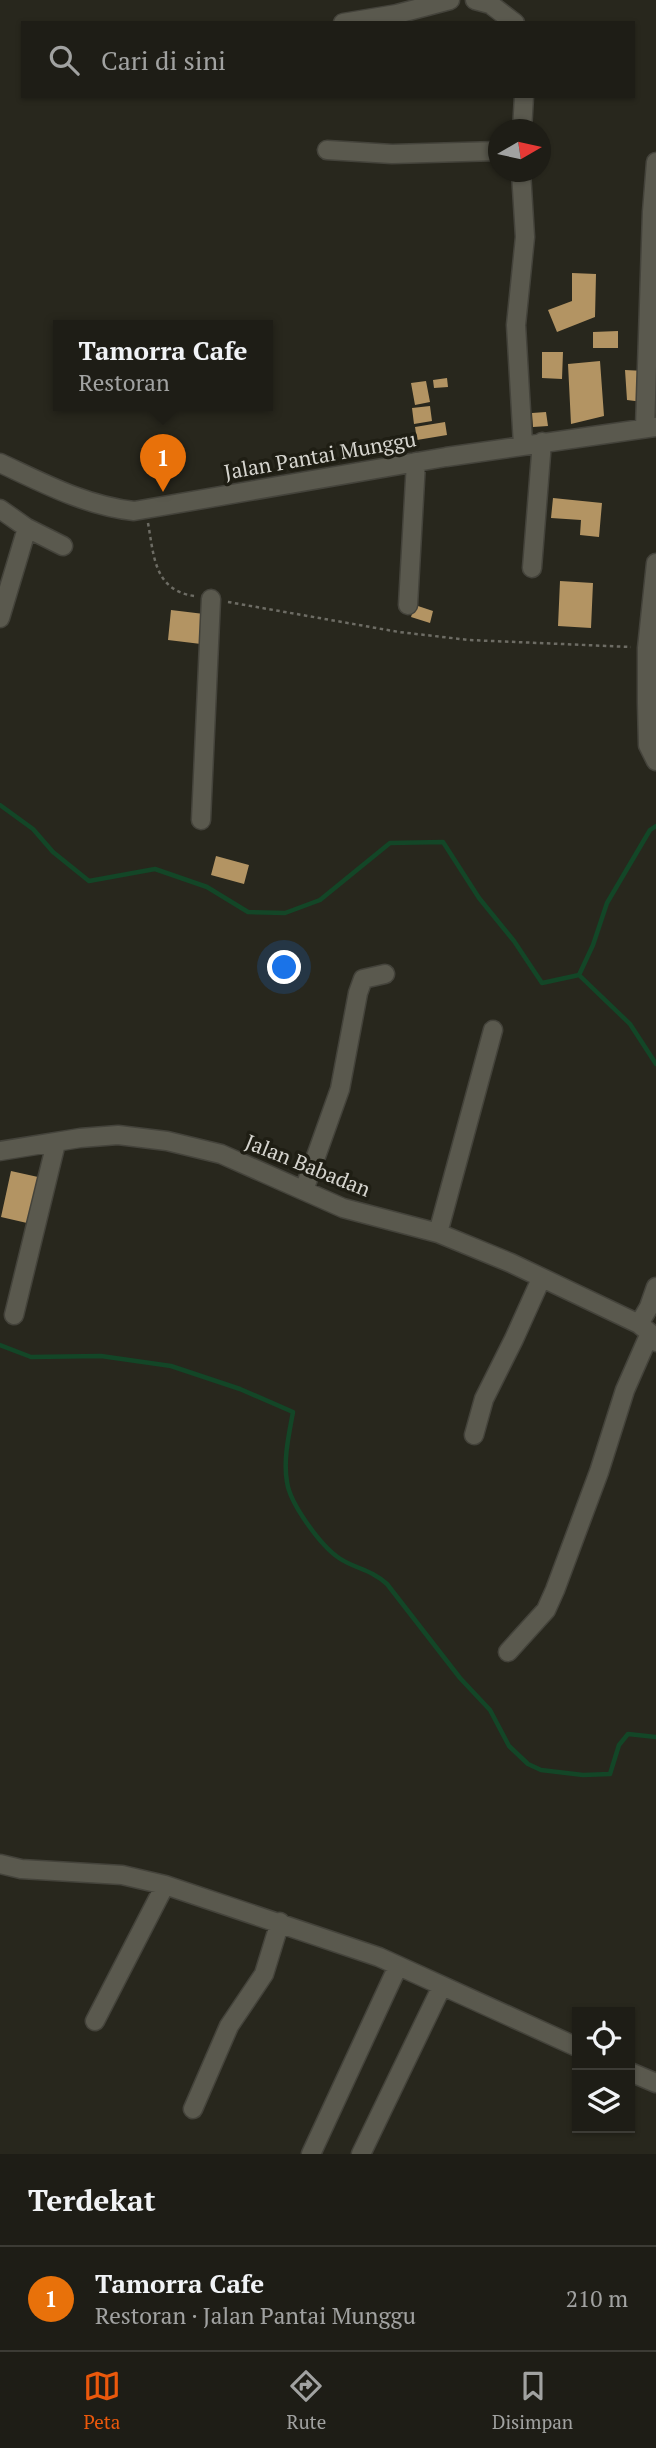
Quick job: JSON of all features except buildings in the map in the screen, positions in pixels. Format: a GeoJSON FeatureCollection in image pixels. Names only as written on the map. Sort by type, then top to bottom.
{"type":"FeatureCollection","features":[{"type":"Feature","properties":{"kind":"street"},"geometry":{"type":"LineString","coordinates":[[355,21],[397,14],[450,0]]}},
{"type":"Feature","properties":{"kind":"street"},"geometry":{"type":"LineString","coordinates":[[475,0],[490,4],[512,21]]}},
{"type":"Feature","properties":{"kind":"street"},"geometry":{"type":"LineString","coordinates":[[523,119],[524,98]]}},
{"type":"Feature","properties":{"kind":"street"},"geometry":{"type":"LineString","coordinates":[[327,150],[382,153],[488,152]]}},
{"type":"Feature","properties":{"kind":"street"},"geometry":{"type":"LineString","coordinates":[[651,428],[652,212],[656,162]]}},
{"type":"Feature","properties":{"kind":"street"},"geometry":{"type":"LineString","coordinates":[[522,182],[525,237],[516,325],[532,443],[532,568]]}},
{"type":"Feature","properties":{"kind":"street","name":"Jalan Pantai Munggu"},"geometry":{"type":"LineString","coordinates":[[0,463],[89,501],[120,509],[146,509],[532,443],[651,428]]}},
{"type":"Feature","properties":{"kind":"street"},"geometry":{"type":"LineString","coordinates":[[408,605],[416,462]]}},
{"type":"Feature","properties":{"kind":"street"},"geometry":{"type":"LineString","coordinates":[[0,509],[27,528],[63,546]]}},
{"type":"Feature","properties":{"kind":"street"},"geometry":{"type":"LineString","coordinates":[[0,618],[27,528]]}},
{"type":"Feature","properties":{"kind":"street"},"geometry":{"type":"LineString","coordinates":[[656,563],[647,648],[649,745],[656,761]]}},
{"type":"Feature","properties":{"kind":"street"},"geometry":{"type":"LineString","coordinates":[[201,820],[211,599]]}},
{"type":"Feature","properties":{"kind":"street"},"geometry":{"type":"LineString","coordinates":[[304,1190],[340,1089],[363,979],[385,974]]}},
{"type":"Feature","properties":{"kind":"street"},"geometry":{"type":"LineString","coordinates":[[439,1233],[493,1030]]}},
{"type":"Feature","properties":{"kind":"street","name":"Jalan Babadan"},"geometry":{"type":"LineString","coordinates":[[0,1151],[118,1135],[167,1141],[221,1154],[344,1208],[439,1233],[511,1264],[648,1333]]}},
{"type":"Feature","properties":{"kind":"street"},"geometry":{"type":"LineString","coordinates":[[14,1315],[56,1143]]}},
{"type":"Feature","properties":{"kind":"street"},"geometry":{"type":"LineString","coordinates":[[474,1435],[484,1399],[541,1279]]}},
{"type":"Feature","properties":{"kind":"street"},"geometry":{"type":"LineString","coordinates":[[508,1652],[545,1610],[555,1590],[599,1472],[625,1390],[648,1333],[649,1307],[656,1287]]}},
{"type":"Feature","properties":{"kind":"street"},"geometry":{"type":"LineString","coordinates":[[0,1864],[22,1869],[122,1875],[166,1885],[379,1957],[572,2046]]}},
{"type":"Feature","properties":{"kind":"street"},"geometry":{"type":"LineString","coordinates":[[95,2021],[166,1885]]}},
{"type":"Feature","properties":{"kind":"street"},"geometry":{"type":"LineString","coordinates":[[193,2109],[229,2026],[264,1974],[280,1922]]}},
{"type":"Feature","properties":{"kind":"street"},"geometry":{"type":"LineString","coordinates":[[311,2154],[398,1966]]}},
{"type":"Feature","properties":{"kind":"street"},"geometry":{"type":"LineString","coordinates":[[360,2154],[442,1986]]}},
{"type":"Feature","properties":{"kind":"street"},"geometry":{"type":"LineString","coordinates":[[635,2074],[656,2083]]}},
{"type":"Feature","properties":{"kind":"path"},"geometry":{"type":"LineString","coordinates":[[146,509],[156,565],[165,582],[183,594],[399,632],[469,640],[647,648]]}},
{"type":"Feature","properties":{"kind":"waterway"},"geometry":{"type":"LineString","coordinates":[[0,805],[33,829],[53,852],[89,881],[155,869],[207,887],[248,912],[285,913],[320,900],[390,843],[443,842],[479,898],[514,941],[542,983],[579,975],[593,945],[607,903],[650,830],[656,826]]}},
{"type":"Feature","properties":{"kind":"waterway"},"geometry":{"type":"LineString","coordinates":[[579,975],[630,1024],[656,1064]]}},
{"type":"Feature","properties":{"kind":"waterway"},"geometry":{"type":"LineString","coordinates":[[0,1345],[31,1357],[101,1356],[171,1366],[240,1389],[293,1412],[286,1474],[289,1491],[307,1524],[339,1558],[375,1575],[387,1584],[460,1678],[490,1710],[509,1746],[528,1764],[541,1770],[583,1775],[610,1774],[619,1745],[628,1734],[656,1737]]}},
{"type":"Feature","properties":{"kind":"place","name":"Tamorra Cafe"},"geometry":{"type":"Point","coordinates":[163,492]}}]}
